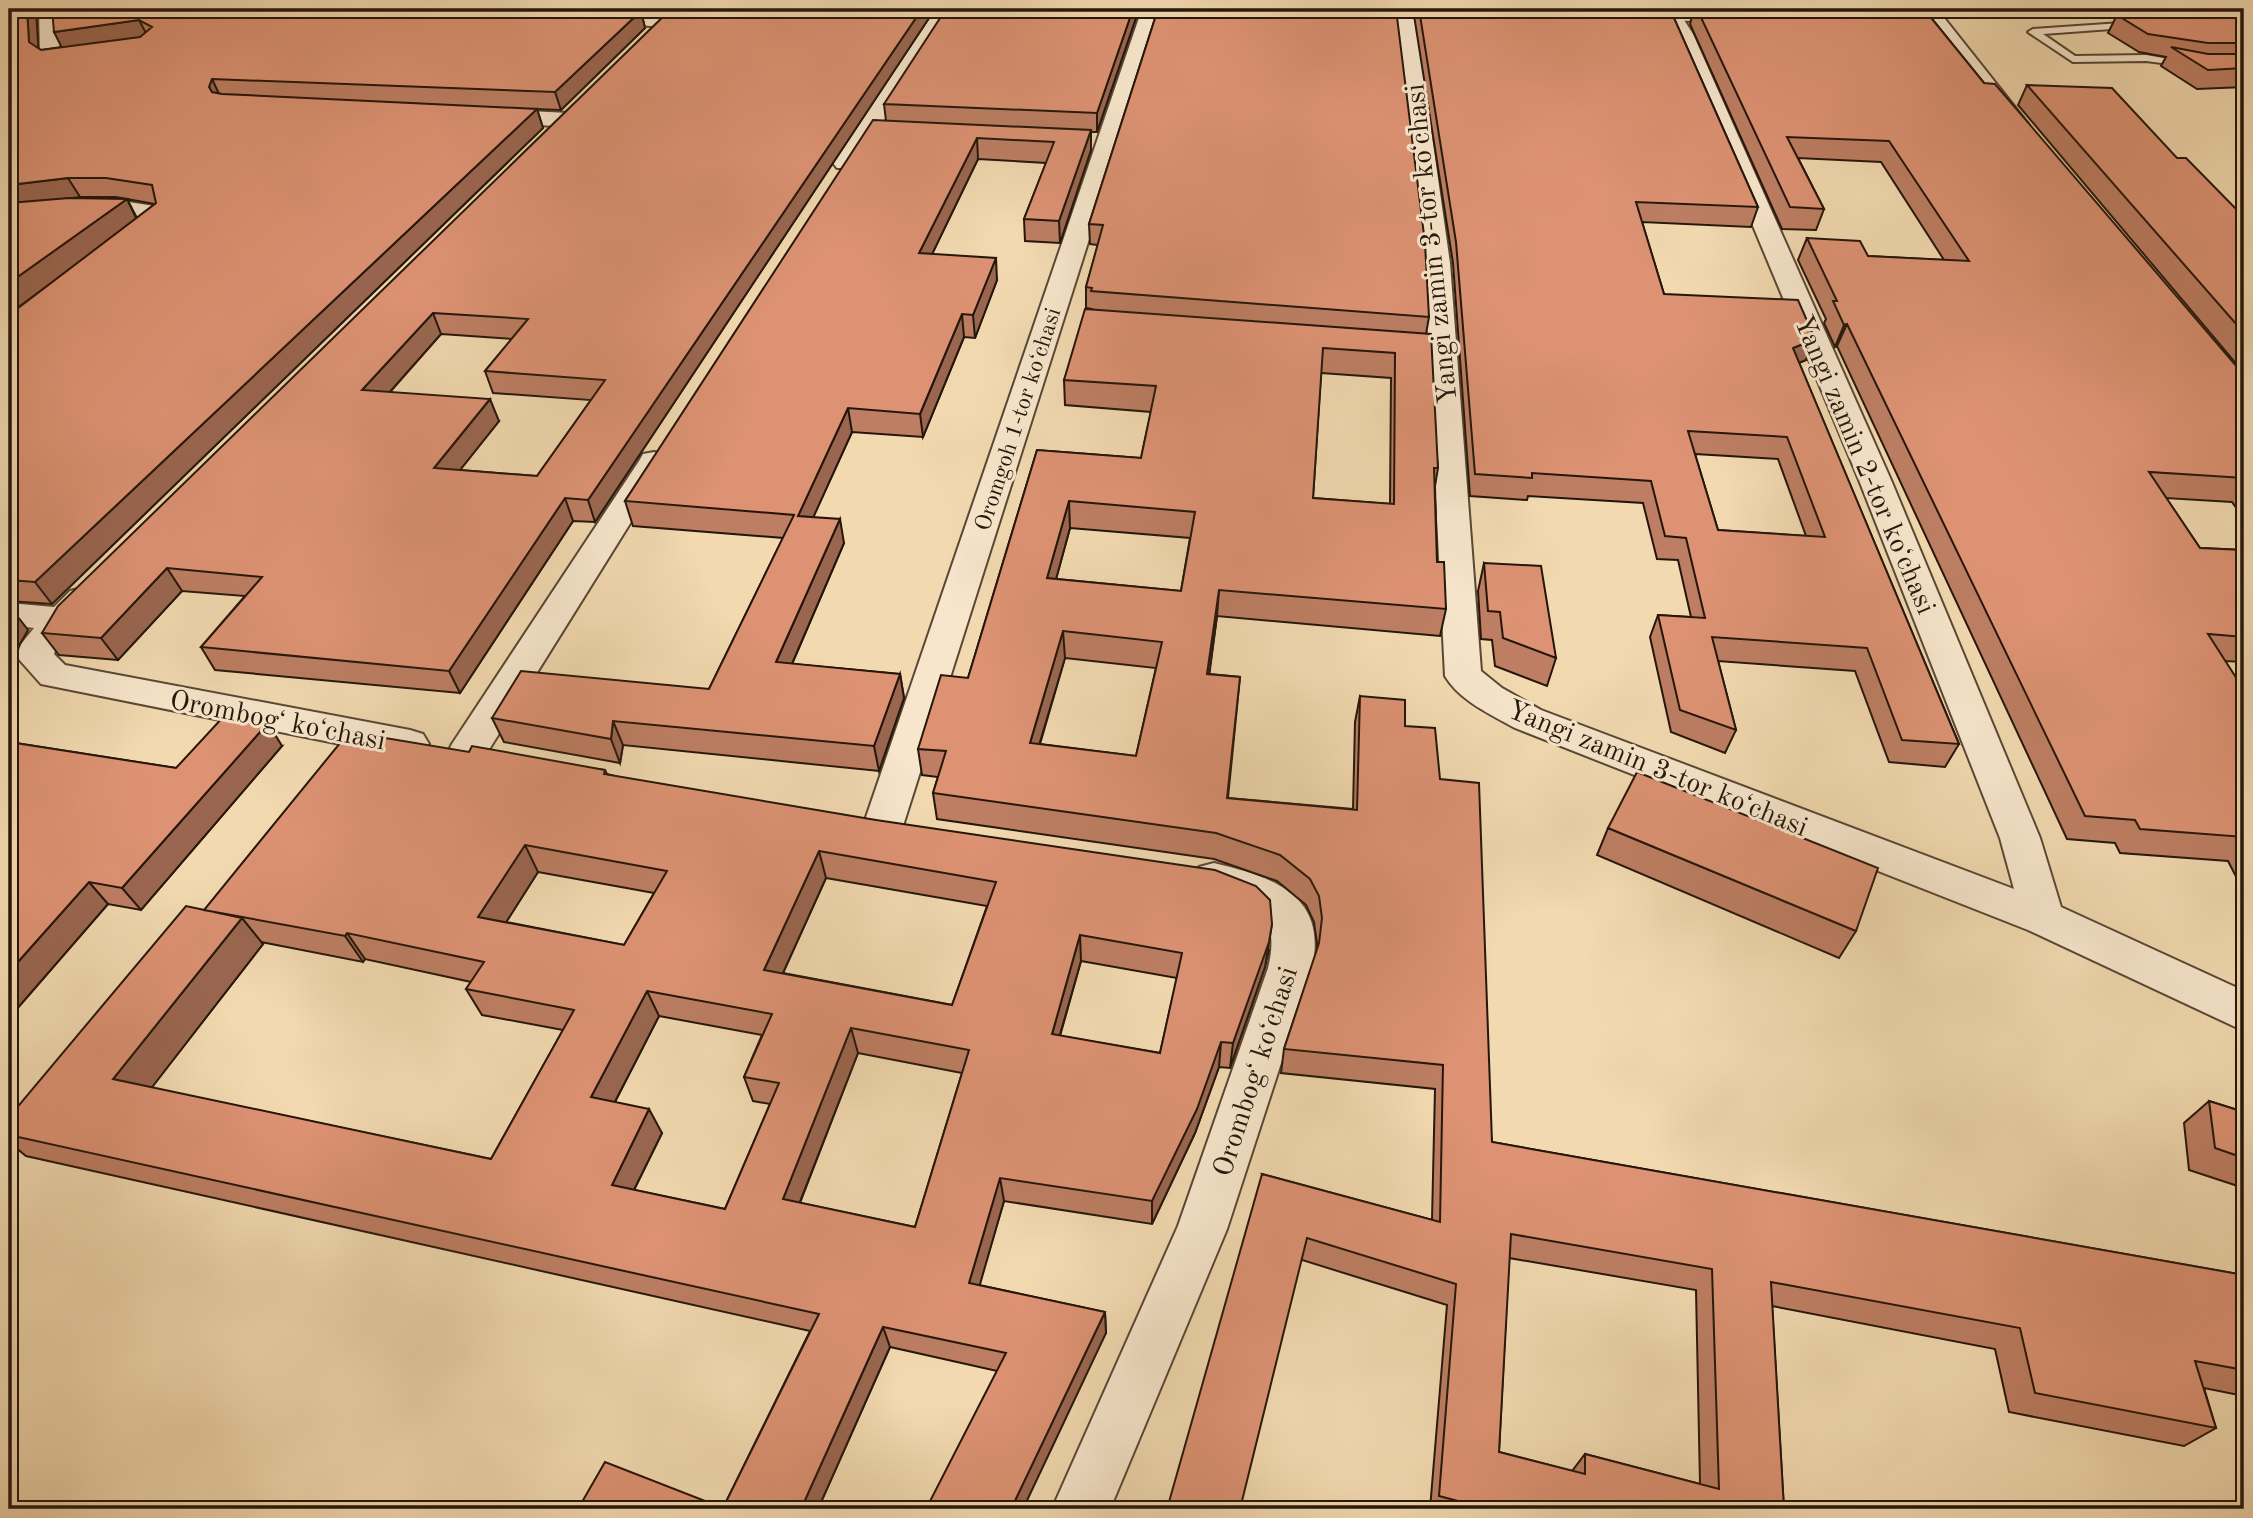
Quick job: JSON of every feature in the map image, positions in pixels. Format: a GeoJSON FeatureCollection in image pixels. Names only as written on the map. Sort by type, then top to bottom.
{"type":"FeatureCollection","features":[{"type":"Feature","properties":{"kind":"street"},"geometry":{"type":"LineString","coordinates":[[48,9],[52,60],[109,53]]}},
{"type":"Feature","properties":{"kind":"street"},"geometry":{"type":"LineString","coordinates":[[829,190],[880,131],[946,9]]}},
{"type":"Feature","properties":{"kind":"street","name":"Oromgoh 1-tor koʻchasi"},"geometry":{"type":"LineString","coordinates":[[882,829],[1063,321],[1093,142],[1152,9]]}},
{"type":"Feature","properties":{"kind":"street","name":"Yangi zamin 3-tor koʻchasi"},"geometry":{"type":"LineString","coordinates":[[1404,9],[1431,210],[1430,349],[1462,676],[1489,697],[1528,719],[2043,918],[2244,1012]]}},
{"type":"Feature","properties":{"kind":"street"},"geometry":{"type":"LineString","coordinates":[[1927,12],[2033,143]]}},
{"type":"Feature","properties":{"kind":"street"},"geometry":{"type":"LineString","coordinates":[[1606,14],[1768,15]]}},
{"type":"Feature","properties":{"kind":"street"},"geometry":{"type":"LineString","coordinates":[[573,17],[673,15]]}},
{"type":"Feature","properties":{"kind":"street"},"geometry":{"type":"LineString","coordinates":[[638,51],[673,15]]}},
{"type":"Feature","properties":{"kind":"street","name":"Yangi zamin 2-tor koʻchasi"},"geometry":{"type":"LineString","coordinates":[[1672,16],[1683,34],[1875,480],[2020,838],[2043,918]]}},
{"type":"Feature","properties":{"kind":"street"},"geometry":{"type":"LineString","coordinates":[[539,149],[589,101]]}},
{"type":"Feature","properties":{"kind":"street"},"geometry":{"type":"LineString","coordinates":[[461,115],[569,120]]}},
{"type":"Feature","properties":{"kind":"street"},"geometry":{"type":"LineString","coordinates":[[9,215],[74,207],[131,208],[152,212],[152,224],[105,258]]}},
{"type":"Feature","properties":{"kind":"street","name":"Orombogʻ koʻchasi"},"geometry":{"type":"LineString","coordinates":[[61,619],[40,644],[35,657],[44,668],[70,679],[486,758],[670,437]]}},
{"type":"Feature","properties":{"kind":"street"},"geometry":{"type":"LineString","coordinates":[[9,614],[61,619],[100,581]]}},
{"type":"Feature","properties":{"kind":"street","name":"Orombogʻ koʻchasi"},"geometry":{"type":"LineString","coordinates":[[1081,1509],[1202,1229],[1290,968],[1295,936],[1283,909],[1260,891],[1214,878],[1174,873]]}},
{"type":"Feature","properties":{"kind":"lane"},"geometry":{"type":"LineString","coordinates":[[2153,24],[2033,32],[2073,59],[2146,58],[2198,67]]}},
{"type":"Feature","properties":{"kind":"building"},"geometry":{"type":"Polygon","coordinates":[[[9,9],[27,9],[29,42],[41,50],[140,37],[152,27],[139,20],[54,32],[52,9],[641,11],[555,92],[212,79],[209,87],[212,92],[222,94],[537,109],[35,582],[9,580],[9,315],[156,203],[152,185],[106,178],[68,178],[9,185],[9,9]]]}},
{"type":"Feature","properties":{"kind":"building"},"geometry":{"type":"Polygon","coordinates":[[[671,9],[922,9],[588,500],[565,498],[449,671],[201,647],[262,577],[167,568],[101,638],[42,633],[58,606],[671,9]],[[433,313],[362,390],[490,399],[434,468],[537,476],[605,380],[485,371],[528,319],[433,313]]]}},
{"type":"Feature","properties":{"kind":"building"},"geometry":{"type":"Polygon","coordinates":[[[946,9],[1133,9],[1097,113],[884,104],[946,9]]]}},
{"type":"Feature","properties":{"kind":"building"},"geometry":{"type":"Polygon","coordinates":[[[1158,9],[1396,9],[1425,243],[1429,317],[1091,291],[1092,288],[1086,287],[1103,225],[1089,224],[1158,9]]]}},
{"type":"Feature","properties":{"kind":"building"},"geometry":{"type":"Polygon","coordinates":[[[1419,9],[1670,9],[1758,207],[1636,202],[1664,294],[1798,300],[1815,339],[1793,348],[1959,744],[1902,740],[1867,648],[1712,637],[1736,730],[1680,710],[1658,615],[1705,618],[1686,538],[1665,536],[1651,481],[1532,473],[1532,478],[1475,474],[1456,242],[1419,9]],[[1688,431],[1718,530],[1825,537],[1787,437],[1688,431]]]}},
{"type":"Feature","properties":{"kind":"building"},"geometry":{"type":"Polygon","coordinates":[[[1697,9],[1924,9],[1984,83],[1995,84],[2244,375],[2244,478],[2149,472],[2200,548],[2244,550],[2244,637],[2208,634],[2244,690],[2244,837],[2140,829],[2135,820],[2085,816],[1847,324],[1844,325],[1833,301],[1837,301],[1807,238],[1860,241],[1868,256],[1969,261],[1889,141],[1787,137],[1824,209],[1790,207],[1697,9]]]}},
{"type":"Feature","properties":{"kind":"building"},"geometry":{"type":"Polygon","coordinates":[[[2229,9],[2244,16],[2244,43],[2208,43],[2148,34],[2117,15],[2229,9]]]}},
{"type":"Feature","properties":{"kind":"building"},"geometry":{"type":"Polygon","coordinates":[[[2171,47],[2208,54],[2244,54],[2244,68],[2208,70],[2171,47]]]}},
{"type":"Feature","properties":{"kind":"building"},"geometry":{"type":"Polygon","coordinates":[[[2027,85],[2112,88],[2177,158],[2186,158],[2244,214],[2244,333],[2027,85]]]}},
{"type":"Feature","properties":{"kind":"building"},"geometry":{"type":"Polygon","coordinates":[[[873,120],[1091,130],[1059,221],[1024,219],[1054,142],[977,138],[919,253],[996,258],[973,315],[962,314],[920,414],[848,408],[798,516],[840,519],[776,662],[900,674],[874,746],[613,721],[611,739],[492,718],[521,671],[709,689],[794,515],[625,501],[873,120]]]}},
{"type":"Feature","properties":{"kind":"building"},"geometry":{"type":"Polygon","coordinates":[[[69,198],[127,199],[9,283],[9,203],[69,198]]]}},
{"type":"Feature","properties":{"kind":"building"},"geometry":{"type":"Polygon","coordinates":[[[1085,309],[1431,334],[1438,468],[1434,468],[1437,562],[1444,562],[1446,609],[1219,590],[1207,674],[1240,677],[1227,798],[1357,810],[1360,696],[1405,700],[1405,726],[1435,728],[1440,779],[1479,783],[1492,1142],[2244,1275],[2244,1370],[2195,1361],[2216,1428],[2035,1393],[2020,1328],[1771,1282],[1784,1509],[1488,1509],[1439,1496],[1456,1284],[1307,1238],[1240,1509],[1167,1509],[1262,1174],[1440,1222],[1443,1065],[1284,1049],[1319,943],[1322,918],[1319,896],[1310,879],[1280,855],[1216,833],[933,793],[946,751],[918,749],[941,675],[968,678],[1037,450],[1141,458],[1156,386],[1064,380],[1085,309]],[[1323,348],[1313,498],[1394,504],[1395,353],[1323,348]],[[1069,501],[1047,578],[1181,591],[1195,512],[1069,501]],[[1063,631],[1030,743],[1136,756],[1162,642],[1063,631]],[[1511,1234],[1499,1452],[1585,1474],[1585,1454],[1719,1489],[1712,1269],[1511,1234]]]}},
{"type":"Feature","properties":{"kind":"building"},"geometry":{"type":"Polygon","coordinates":[[[1484,563],[1541,566],[1556,658],[1503,638],[1500,612],[1488,611],[1484,563]]]}},
{"type":"Feature","properties":{"kind":"building"},"geometry":{"type":"Polygon","coordinates":[[[224,716],[268,723],[122,888],[89,882],[9,972],[9,742],[176,768],[224,716]]]}},
{"type":"Feature","properties":{"kind":"building"},"geometry":{"type":"Polygon","coordinates":[[[349,732],[469,752],[472,746],[605,770],[604,774],[876,820],[1215,870],[1256,886],[1270,900],[1272,924],[1269,942],[1233,1043],[1221,1042],[1197,1109],[1152,1201],[1000,1178],[969,1283],[1105,1312],[1011,1509],[926,1509],[1006,1353],[883,1327],[801,1509],[578,1509],[605,1462],[723,1508],[819,1314],[9,1135],[9,1117],[186,906],[204,910],[349,732]],[[525,845],[478,917],[624,945],[667,871],[525,845]],[[819,851],[764,970],[952,1005],[996,882],[819,851]],[[209,911],[242,918],[113,1079],[491,1159],[574,1010],[466,989],[484,962],[347,933],[345,936],[209,911]],[[1080,935],[1052,1034],[1160,1053],[1182,953],[1080,935]],[[647,991],[591,1097],[649,1109],[612,1185],[725,1209],[779,1083],[744,1077],[772,1014],[647,991]],[[851,1028],[783,1199],[915,1227],[969,1050],[851,1028]]]}},
{"type":"Feature","properties":{"kind":"building"},"geometry":{"type":"Polygon","coordinates":[[[1637,772],[1878,868],[1856,931],[1608,828],[1637,772]]]}},
{"type":"Feature","properties":{"kind":"building"},"geometry":{"type":"Polygon","coordinates":[[[2209,1101],[2244,1112],[2244,1158],[2215,1148],[2209,1101]]]}}]}
